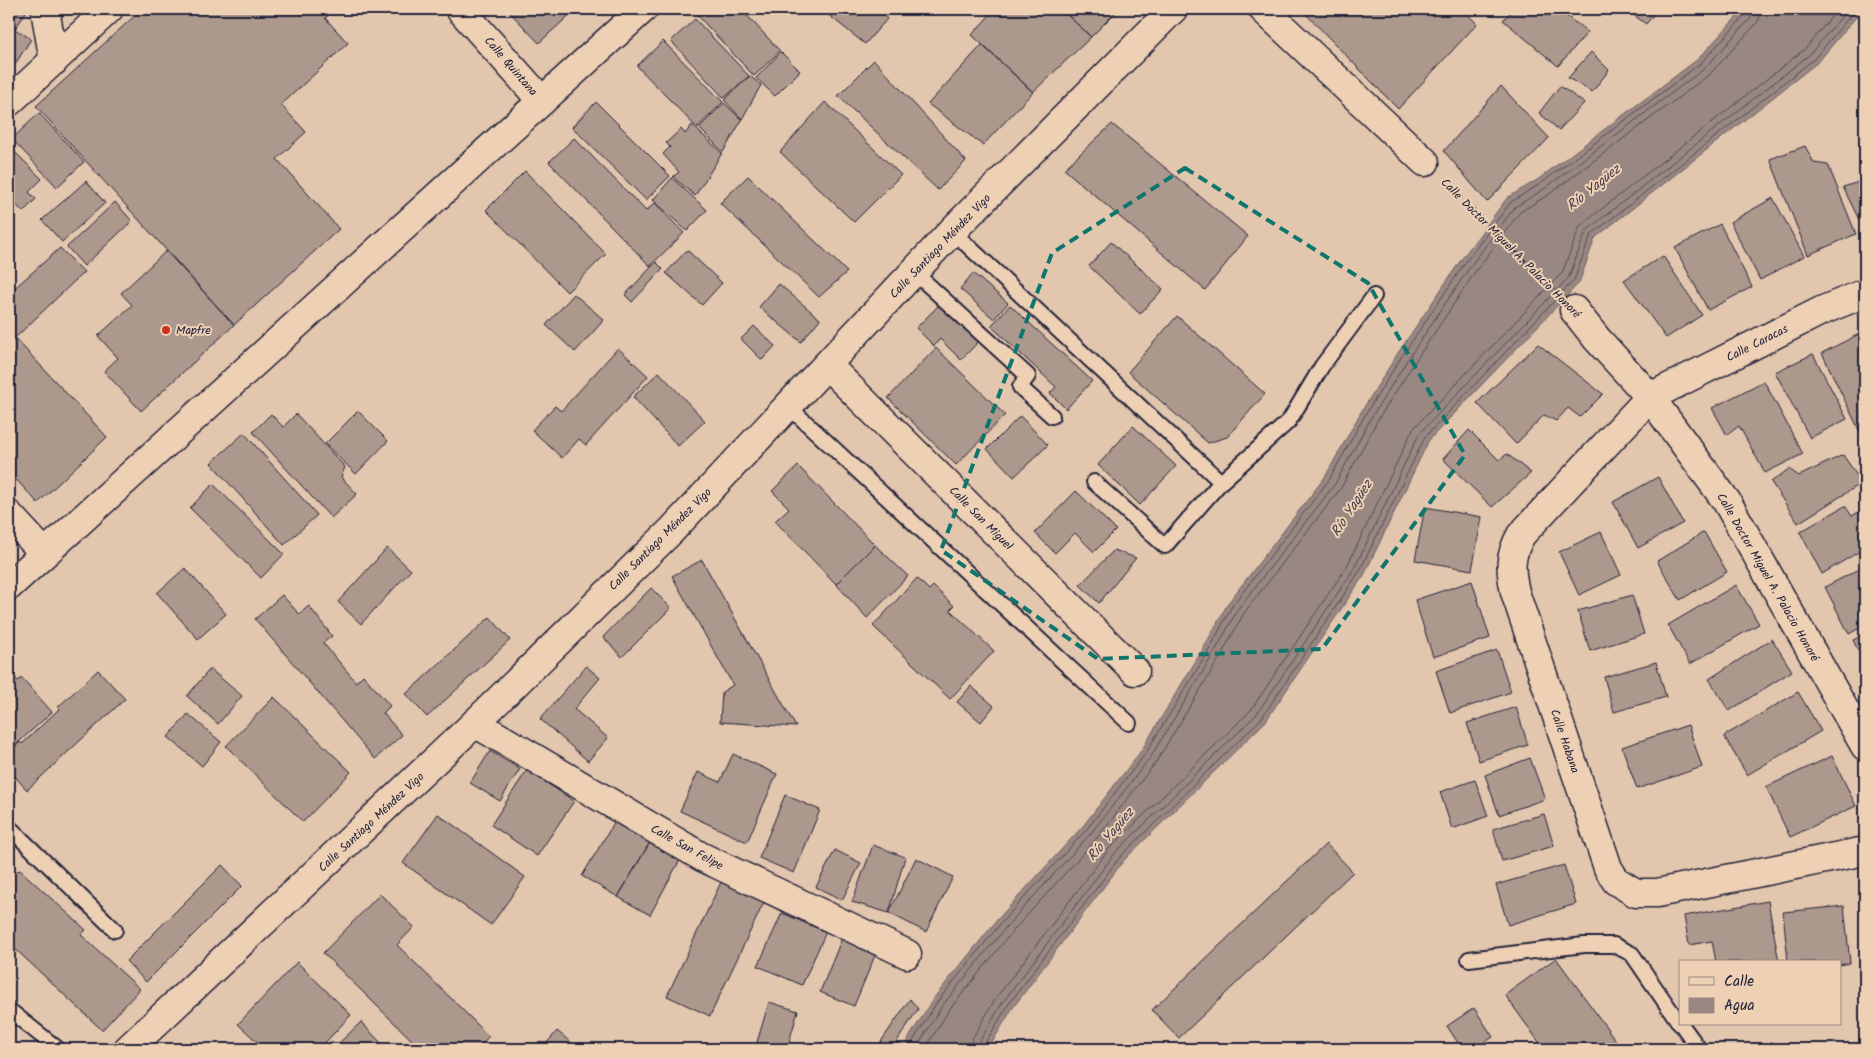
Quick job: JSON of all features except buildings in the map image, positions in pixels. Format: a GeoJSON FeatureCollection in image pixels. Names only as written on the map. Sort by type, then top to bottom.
{"type":"FeatureCollection","features":[{"type":"Feature","properties":{"kind":"street"},"geometry":{"type":"LineString","coordinates":[[49,9],[46,15],[54,61]]}},
{"type":"Feature","properties":{"kind":"street"},"geometry":{"type":"LineString","coordinates":[[9,102],[110,9]]}},
{"type":"Feature","properties":{"kind":"street","name":"Calle Quintana"},"geometry":{"type":"LineString","coordinates":[[460,9],[542,102]]}},
{"type":"Feature","properties":{"kind":"street"},"geometry":{"type":"LineString","coordinates":[[9,586],[643,9]]}},
{"type":"Feature","properties":{"kind":"street","name":"Calle Santiago Méndez Vigo"},"geometry":{"type":"LineString","coordinates":[[128,1049],[475,723],[672,530],[952,231],[1173,9]]}},
{"type":"Feature","properties":{"kind":"street"},"geometry":{"type":"LineString","coordinates":[[1263,9],[1425,162]]}},
{"type":"Feature","properties":{"kind":"street","name":"Calle Caracas"},"geometry":{"type":"LineString","coordinates":[[1650,397],[1821,311],[1865,293]]}},
{"type":"Feature","properties":{"kind":"street","name":"Calle Doctor Miguel A. Palacio Honoré"},"geometry":{"type":"LineString","coordinates":[[1574,310],[1596,339],[1650,397],[1727,502],[1865,746]]}},
{"type":"Feature","properties":{"kind":"street","name":"Calle San Miguel"},"geometry":{"type":"LineString","coordinates":[[827,365],[1135,671]]}},
{"type":"Feature","properties":{"kind":"street","name":"Calle Habana"},"geometry":{"type":"LineString","coordinates":[[1650,397],[1521,535],[1513,550],[1510,571],[1515,592],[1608,868],[1616,880],[1636,893],[1657,893],[1865,851]]}},
{"type":"Feature","properties":{"kind":"street"},"geometry":{"type":"LineString","coordinates":[[9,515],[44,553]]}},
{"type":"Feature","properties":{"kind":"street","name":"Calle San Felipe"},"geometry":{"type":"LineString","coordinates":[[475,723],[702,857],[907,954]]}},
{"type":"Feature","properties":{"kind":"lane"},"geometry":{"type":"LineString","coordinates":[[952,231],[1221,482]]}},
{"type":"Feature","properties":{"kind":"lane"},"geometry":{"type":"LineString","coordinates":[[914,272],[1028,376],[1020,387],[1052,416]]}},
{"type":"Feature","properties":{"kind":"lane"},"geometry":{"type":"LineString","coordinates":[[1094,482],[1165,546],[1221,482],[1289,421],[1322,366],[1374,296]]}},
{"type":"Feature","properties":{"kind":"lane"},"geometry":{"type":"LineString","coordinates":[[788,406],[1130,723]]}},
{"type":"Feature","properties":{"kind":"lane"},"geometry":{"type":"LineString","coordinates":[[9,827],[115,930]]}},
{"type":"Feature","properties":{"kind":"lane"},"geometry":{"type":"LineString","coordinates":[[1469,960],[1584,945],[1614,945],[1632,954],[1679,1023]]}},
{"type":"Feature","properties":{"kind":"lane"},"geometry":{"type":"LineString","coordinates":[[9,1010],[58,1049]]}},
{"type":"Feature","properties":{"kind":"lane"},"geometry":{"type":"LineString","coordinates":[[1682,1026],[1699,1049]]}},
{"type":"Feature","properties":{"kind":"path","name":"Calle Doctor Miguel A. Palacio Honoré"},"geometry":{"type":"LineString","coordinates":[[1425,162],[1574,310]]}},
{"type":"Feature","properties":{"kind":"highlighted area"},"geometry":{"type":"Polygon","coordinates":[[[1185,168],[1368,283],[1465,455],[1322,649],[1098,659],[941,550],[1052,253],[1185,168]]]}},
{"type":"Feature","properties":{"kind":"water","name":"Río Yagüez"},"geometry":{"type":"Polygon","coordinates":[[[1744,9],[1863,9],[1818,62],[1595,238],[1579,283],[1429,440],[1364,575],[1265,722],[1124,860],[1012,1009],[988,1049],[902,1049],[933,999],[997,920],[1083,826],[1141,751],[1203,649],[1228,603],[1325,477],[1361,412],[1398,353],[1463,257],[1507,198],[1537,180],[1698,59],[1744,9]]]}},
{"type":"Feature","properties":{"kind":"place","name":"Mapfre"},"geometry":{"type":"Point","coordinates":[166,330]}}]}
